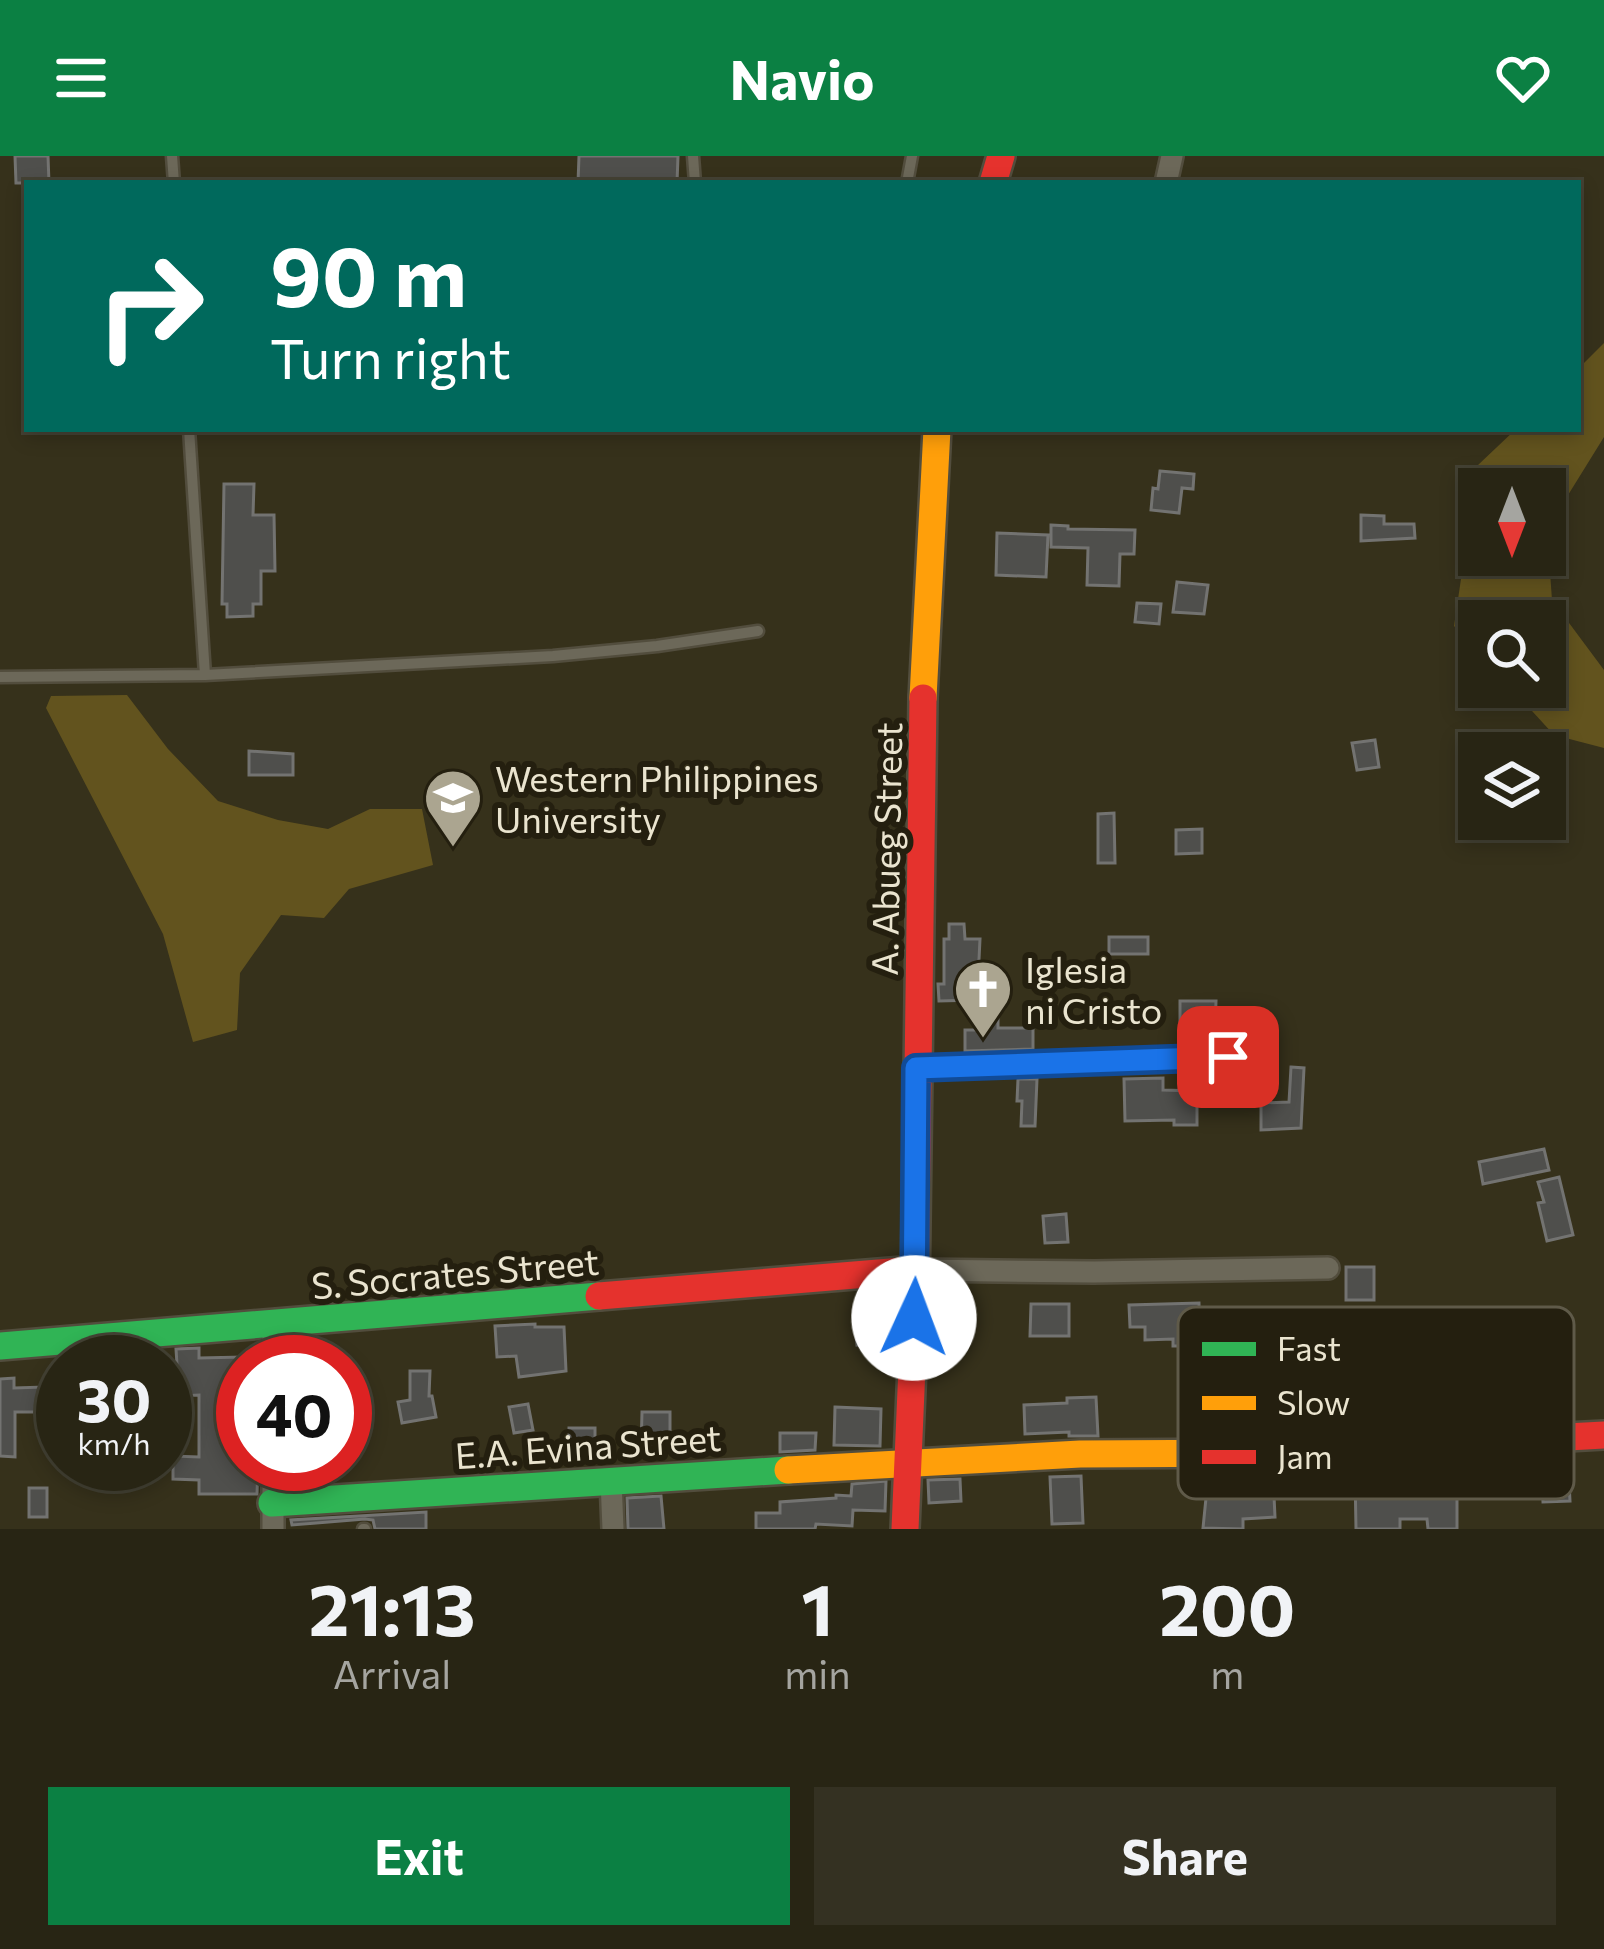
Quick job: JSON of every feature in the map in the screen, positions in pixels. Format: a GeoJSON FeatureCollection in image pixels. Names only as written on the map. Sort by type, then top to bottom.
{"type":"FeatureCollection","features":[{"type":"Feature","properties":{"kind":"street","name":"A. Abueg Street"},"geometry":{"type":"LineString","coordinates":[[905,1529],[916,1270],[924,720],[938,432]]}},
{"type":"Feature","properties":{"kind":"street"},"geometry":{"type":"LineString","coordinates":[[916,1068],[1228,1057]]}},
{"type":"Feature","properties":{"kind":"street"},"geometry":{"type":"LineString","coordinates":[[916,1270],[1328,1268]]}},
{"type":"Feature","properties":{"kind":"street","name":"S. Socrates Street"},"geometry":{"type":"LineString","coordinates":[[0,1346],[916,1270]]}},
{"type":"Feature","properties":{"kind":"street"},"geometry":{"type":"LineString","coordinates":[[273,1323],[273,1335]]}},
{"type":"Feature","properties":{"kind":"street","name":"E.A. Evina Street"},"geometry":{"type":"LineString","coordinates":[[1574,1437],[1604,1435]]}},
{"type":"Feature","properties":{"kind":"street","name":"E.A. Evina Street"},"geometry":{"type":"LineString","coordinates":[[273,1516],[611,1480],[908,1462],[1178,1453]]}},
{"type":"Feature","properties":{"kind":"street"},"geometry":{"type":"LineString","coordinates":[[611,1480],[613,1529]]}},
{"type":"Feature","properties":{"kind":"lane"},"geometry":{"type":"LineString","coordinates":[[189,432],[205,675]]}},
{"type":"Feature","properties":{"kind":"lane"},"geometry":{"type":"LineString","coordinates":[[0,677],[205,675],[554,656],[758,631]]}},
{"type":"Feature","properties":{"kind":"shaded area"},"geometry":{"type":"Polygon","coordinates":[[[1604,343],[1604,437],[1566,498],[1566,468],[1478,468],[1513,432],[1581,432],[1581,366],[1604,343]]]}},
{"type":"Feature","properties":{"kind":"shaded area"},"geometry":{"type":"Polygon","coordinates":[[[1461,576],[1550,576],[1552,600],[1458,600],[1458,630],[1454,626],[1461,576]]]}},
{"type":"Feature","properties":{"kind":"shaded area"},"geometry":{"type":"Polygon","coordinates":[[[1566,619],[1604,670],[1604,748],[1566,738],[1566,732],[1551,732],[1529,708],[1566,708],[1566,619]]]}},
{"type":"Feature","properties":{"kind":"shaded area"},"geometry":{"type":"Polygon","coordinates":[[[127,695],[168,749],[218,801],[278,820],[328,829],[370,809],[422,809],[433,865],[349,889],[324,918],[281,915],[240,973],[237,1030],[193,1042],[163,934],[46,708],[51,696],[127,695]]]}},
{"type":"Feature","properties":{"kind":"building"},"geometry":{"type":"Polygon","coordinates":[[[15,156],[48,156],[49,180],[16,183],[15,156]]]}},
{"type":"Feature","properties":{"kind":"building"},"geometry":{"type":"Polygon","coordinates":[[[579,156],[678,156],[677,180],[578,180],[579,156]]]}},
{"type":"Feature","properties":{"kind":"building"},"geometry":{"type":"Polygon","coordinates":[[[1160,471],[1194,474],[1193,489],[1182,488],[1179,513],[1151,510],[1160,471]]]}},
{"type":"Feature","properties":{"kind":"building"},"geometry":{"type":"Polygon","coordinates":[[[224,484],[254,484],[253,515],[274,515],[275,571],[261,571],[261,604],[253,604],[253,616],[227,617],[227,604],[222,604],[224,484]]]}},
{"type":"Feature","properties":{"kind":"building"},"geometry":{"type":"Polygon","coordinates":[[[1361,515],[1384,516],[1384,524],[1414,524],[1415,538],[1361,541],[1361,515]]]}},
{"type":"Feature","properties":{"kind":"building"},"geometry":{"type":"Polygon","coordinates":[[[1051,525],[1135,530],[1134,554],[1120,554],[1119,586],[1087,585],[1088,548],[1051,547],[1051,525]]]}},
{"type":"Feature","properties":{"kind":"building"},"geometry":{"type":"Polygon","coordinates":[[[997,533],[1048,535],[1046,577],[996,575],[997,533]]]}},
{"type":"Feature","properties":{"kind":"building"},"geometry":{"type":"Polygon","coordinates":[[[1177,582],[1208,585],[1204,614],[1173,612],[1177,582]]]}},
{"type":"Feature","properties":{"kind":"building"},"geometry":{"type":"Polygon","coordinates":[[[1137,603],[1161,604],[1159,624],[1135,622],[1137,603]]]}},
{"type":"Feature","properties":{"kind":"building"},"geometry":{"type":"Polygon","coordinates":[[[1375,740],[1379,767],[1357,770],[1352,743],[1375,740]]]}},
{"type":"Feature","properties":{"kind":"building"},"geometry":{"type":"Polygon","coordinates":[[[249,751],[293,754],[293,775],[249,775],[249,751]]]}},
{"type":"Feature","properties":{"kind":"building"},"geometry":{"type":"Polygon","coordinates":[[[1114,813],[1115,863],[1098,863],[1098,814],[1114,813]]]}},
{"type":"Feature","properties":{"kind":"building"},"geometry":{"type":"Polygon","coordinates":[[[1202,829],[1202,853],[1176,854],[1176,830],[1202,829]]]}},
{"type":"Feature","properties":{"kind":"building"},"geometry":{"type":"Polygon","coordinates":[[[949,924],[964,924],[965,939],[980,939],[977,1000],[939,1001],[949,924]]]}},
{"type":"Feature","properties":{"kind":"building"},"geometry":{"type":"Polygon","coordinates":[[[1109,937],[1148,937],[1148,954],[1109,954],[1109,937]]]}},
{"type":"Feature","properties":{"kind":"building"},"geometry":{"type":"Polygon","coordinates":[[[1180,1001],[1216,1001],[1215,1034],[1180,1034],[1180,1001]]]}},
{"type":"Feature","properties":{"kind":"building"},"geometry":{"type":"Polygon","coordinates":[[[976,1005],[998,1005],[998,1028],[1033,1028],[1033,1049],[965,1051],[965,1030],[977,1030],[976,1005]]]}},
{"type":"Feature","properties":{"kind":"building"},"geometry":{"type":"Polygon","coordinates":[[[1291,1067],[1304,1068],[1301,1128],[1261,1130],[1261,1103],[1289,1102],[1291,1067]]]}},
{"type":"Feature","properties":{"kind":"building"},"geometry":{"type":"Polygon","coordinates":[[[1163,1078],[1163,1090],[1197,1091],[1197,1125],[1174,1125],[1174,1120],[1125,1121],[1124,1079],[1163,1078]]]}},
{"type":"Feature","properties":{"kind":"building"},"geometry":{"type":"Polygon","coordinates":[[[1018,1079],[1037,1079],[1035,1126],[1021,1126],[1018,1079]]]}},
{"type":"Feature","properties":{"kind":"building"},"geometry":{"type":"Polygon","coordinates":[[[1544,1149],[1549,1170],[1483,1184],[1479,1162],[1544,1149]]]}},
{"type":"Feature","properties":{"kind":"building"},"geometry":{"type":"Polygon","coordinates":[[[1559,1177],[1573,1235],[1547,1241],[1538,1182],[1559,1177]]]}},
{"type":"Feature","properties":{"kind":"building"},"geometry":{"type":"Polygon","coordinates":[[[1066,1214],[1068,1242],[1045,1243],[1043,1216],[1066,1214]]]}},
{"type":"Feature","properties":{"kind":"building"},"geometry":{"type":"Polygon","coordinates":[[[1346,1267],[1374,1267],[1374,1300],[1346,1300],[1346,1267]]]}},
{"type":"Feature","properties":{"kind":"building"},"geometry":{"type":"Polygon","coordinates":[[[1199,1303],[1199,1307],[1178,1307],[1178,1346],[1173,1346],[1173,1339],[1145,1340],[1145,1327],[1130,1327],[1129,1305],[1199,1303]]]}},
{"type":"Feature","properties":{"kind":"building"},"geometry":{"type":"Polygon","coordinates":[[[1031,1304],[1069,1304],[1069,1336],[1030,1336],[1031,1304]]]}},
{"type":"Feature","properties":{"kind":"building"},"geometry":{"type":"Polygon","coordinates":[[[885,1309],[887,1342],[857,1345],[854,1312],[885,1309]]]}},
{"type":"Feature","properties":{"kind":"building"},"geometry":{"type":"Polygon","coordinates":[[[495,1326],[564,1327],[566,1371],[519,1377],[516,1356],[497,1357],[495,1326]]]}},
{"type":"Feature","properties":{"kind":"building"},"geometry":{"type":"Polygon","coordinates":[[[192,1348],[199,1348],[199,1358],[216,1358],[216,1491],[257,1494],[199,1494],[199,1480],[192,1480],[192,1457],[199,1457],[199,1395],[192,1395],[192,1348]]]}},
{"type":"Feature","properties":{"kind":"building"},"geometry":{"type":"Polygon","coordinates":[[[410,1371],[430,1371],[429,1396],[436,1417],[402,1423],[398,1402],[410,1400],[410,1371]]]}},
{"type":"Feature","properties":{"kind":"building"},"geometry":{"type":"Polygon","coordinates":[[[14,1378],[14,1388],[36,1387],[36,1412],[15,1412],[15,1457],[0,1456],[0,1379],[14,1378]]]}},
{"type":"Feature","properties":{"kind":"building"},"geometry":{"type":"Polygon","coordinates":[[[1096,1397],[1098,1436],[1025,1434],[1024,1405],[1096,1397]]]}},
{"type":"Feature","properties":{"kind":"building"},"geometry":{"type":"Polygon","coordinates":[[[528,1404],[533,1430],[514,1433],[509,1407],[528,1404]]]}},
{"type":"Feature","properties":{"kind":"building"},"geometry":{"type":"Polygon","coordinates":[[[835,1407],[881,1409],[880,1446],[834,1445],[835,1407]]]}},
{"type":"Feature","properties":{"kind":"building"},"geometry":{"type":"Polygon","coordinates":[[[642,1412],[670,1412],[670,1450],[641,1450],[642,1412]]]}},
{"type":"Feature","properties":{"kind":"building"},"geometry":{"type":"Polygon","coordinates":[[[569,1428],[595,1428],[595,1454],[569,1454],[569,1428]]]}},
{"type":"Feature","properties":{"kind":"building"},"geometry":{"type":"Polygon","coordinates":[[[780,1433],[816,1433],[815,1450],[780,1452],[780,1433]]]}},
{"type":"Feature","properties":{"kind":"building"},"geometry":{"type":"Polygon","coordinates":[[[1081,1476],[1083,1523],[1052,1524],[1050,1477],[1081,1476]]]}},
{"type":"Feature","properties":{"kind":"building"},"geometry":{"type":"Polygon","coordinates":[[[960,1479],[961,1501],[929,1503],[928,1480],[960,1479]]]}},
{"type":"Feature","properties":{"kind":"building"},"geometry":{"type":"Polygon","coordinates":[[[886,1481],[885,1511],[853,1510],[852,1526],[756,1529],[756,1513],[780,1513],[780,1502],[851,1496],[852,1484],[886,1481]]]}},
{"type":"Feature","properties":{"kind":"building"},"geometry":{"type":"Polygon","coordinates":[[[29,1488],[47,1491],[47,1517],[29,1517],[29,1488]]]}},
{"type":"Feature","properties":{"kind":"building"},"geometry":{"type":"Polygon","coordinates":[[[661,1496],[664,1529],[628,1529],[627,1498],[661,1496]]]}},
{"type":"Feature","properties":{"kind":"building"},"geometry":{"type":"Polygon","coordinates":[[[1206,1499],[1274,1499],[1275,1517],[1243,1519],[1243,1529],[1203,1528],[1206,1499]]]}},
{"type":"Feature","properties":{"kind":"building"},"geometry":{"type":"Polygon","coordinates":[[[1355,1499],[1457,1499],[1457,1529],[1428,1529],[1427,1519],[1400,1519],[1400,1529],[1356,1529],[1355,1499]]]}},
{"type":"Feature","properties":{"kind":"building"},"geometry":{"type":"Polygon","coordinates":[[[426,1512],[426,1529],[375,1529],[373,1520],[365,1519],[292,1525],[291,1520],[426,1512]]]}},
{"type":"Feature","properties":{"kind":"traffic: fast"},"geometry":{"type":"LineString","coordinates":[[0,1346],[599,1296]]}},
{"type":"Feature","properties":{"kind":"traffic: fast"},"geometry":{"type":"LineString","coordinates":[[272,1503],[788,1470]]}},
{"type":"Feature","properties":{"kind":"traffic: slow"},"geometry":{"type":"LineString","coordinates":[[923,698],[937,432]]}},
{"type":"Feature","properties":{"kind":"traffic: slow"},"geometry":{"type":"LineString","coordinates":[[788,1470],[1080,1454],[1178,1453]]}},
{"type":"Feature","properties":{"kind":"traffic: jam"},"geometry":{"type":"LineString","coordinates":[[994,180],[1001,156]]}},
{"type":"Feature","properties":{"kind":"traffic: jam"},"geometry":{"type":"LineString","coordinates":[[905,1529],[915,1298],[923,698]]}},
{"type":"Feature","properties":{"kind":"traffic: jam"},"geometry":{"type":"LineString","coordinates":[[599,1296],[915,1270]]}},
{"type":"Feature","properties":{"kind":"traffic: jam"},"geometry":{"type":"LineString","coordinates":[[1574,1437],[1604,1435]]}},
{"type":"Feature","properties":{"kind":"place","name":"Western Philippines University"},"geometry":{"type":"Point","coordinates":[453,849]}},
{"type":"Feature","properties":{"kind":"place","name":"Iglesia ni Cristo"},"geometry":{"type":"Point","coordinates":[983,1040]}},
{"type":"Feature","properties":{"kind":"route"},"geometry":{"type":"LineString","coordinates":[[914,1318],[916,1068],[1228,1057]]}}]}
